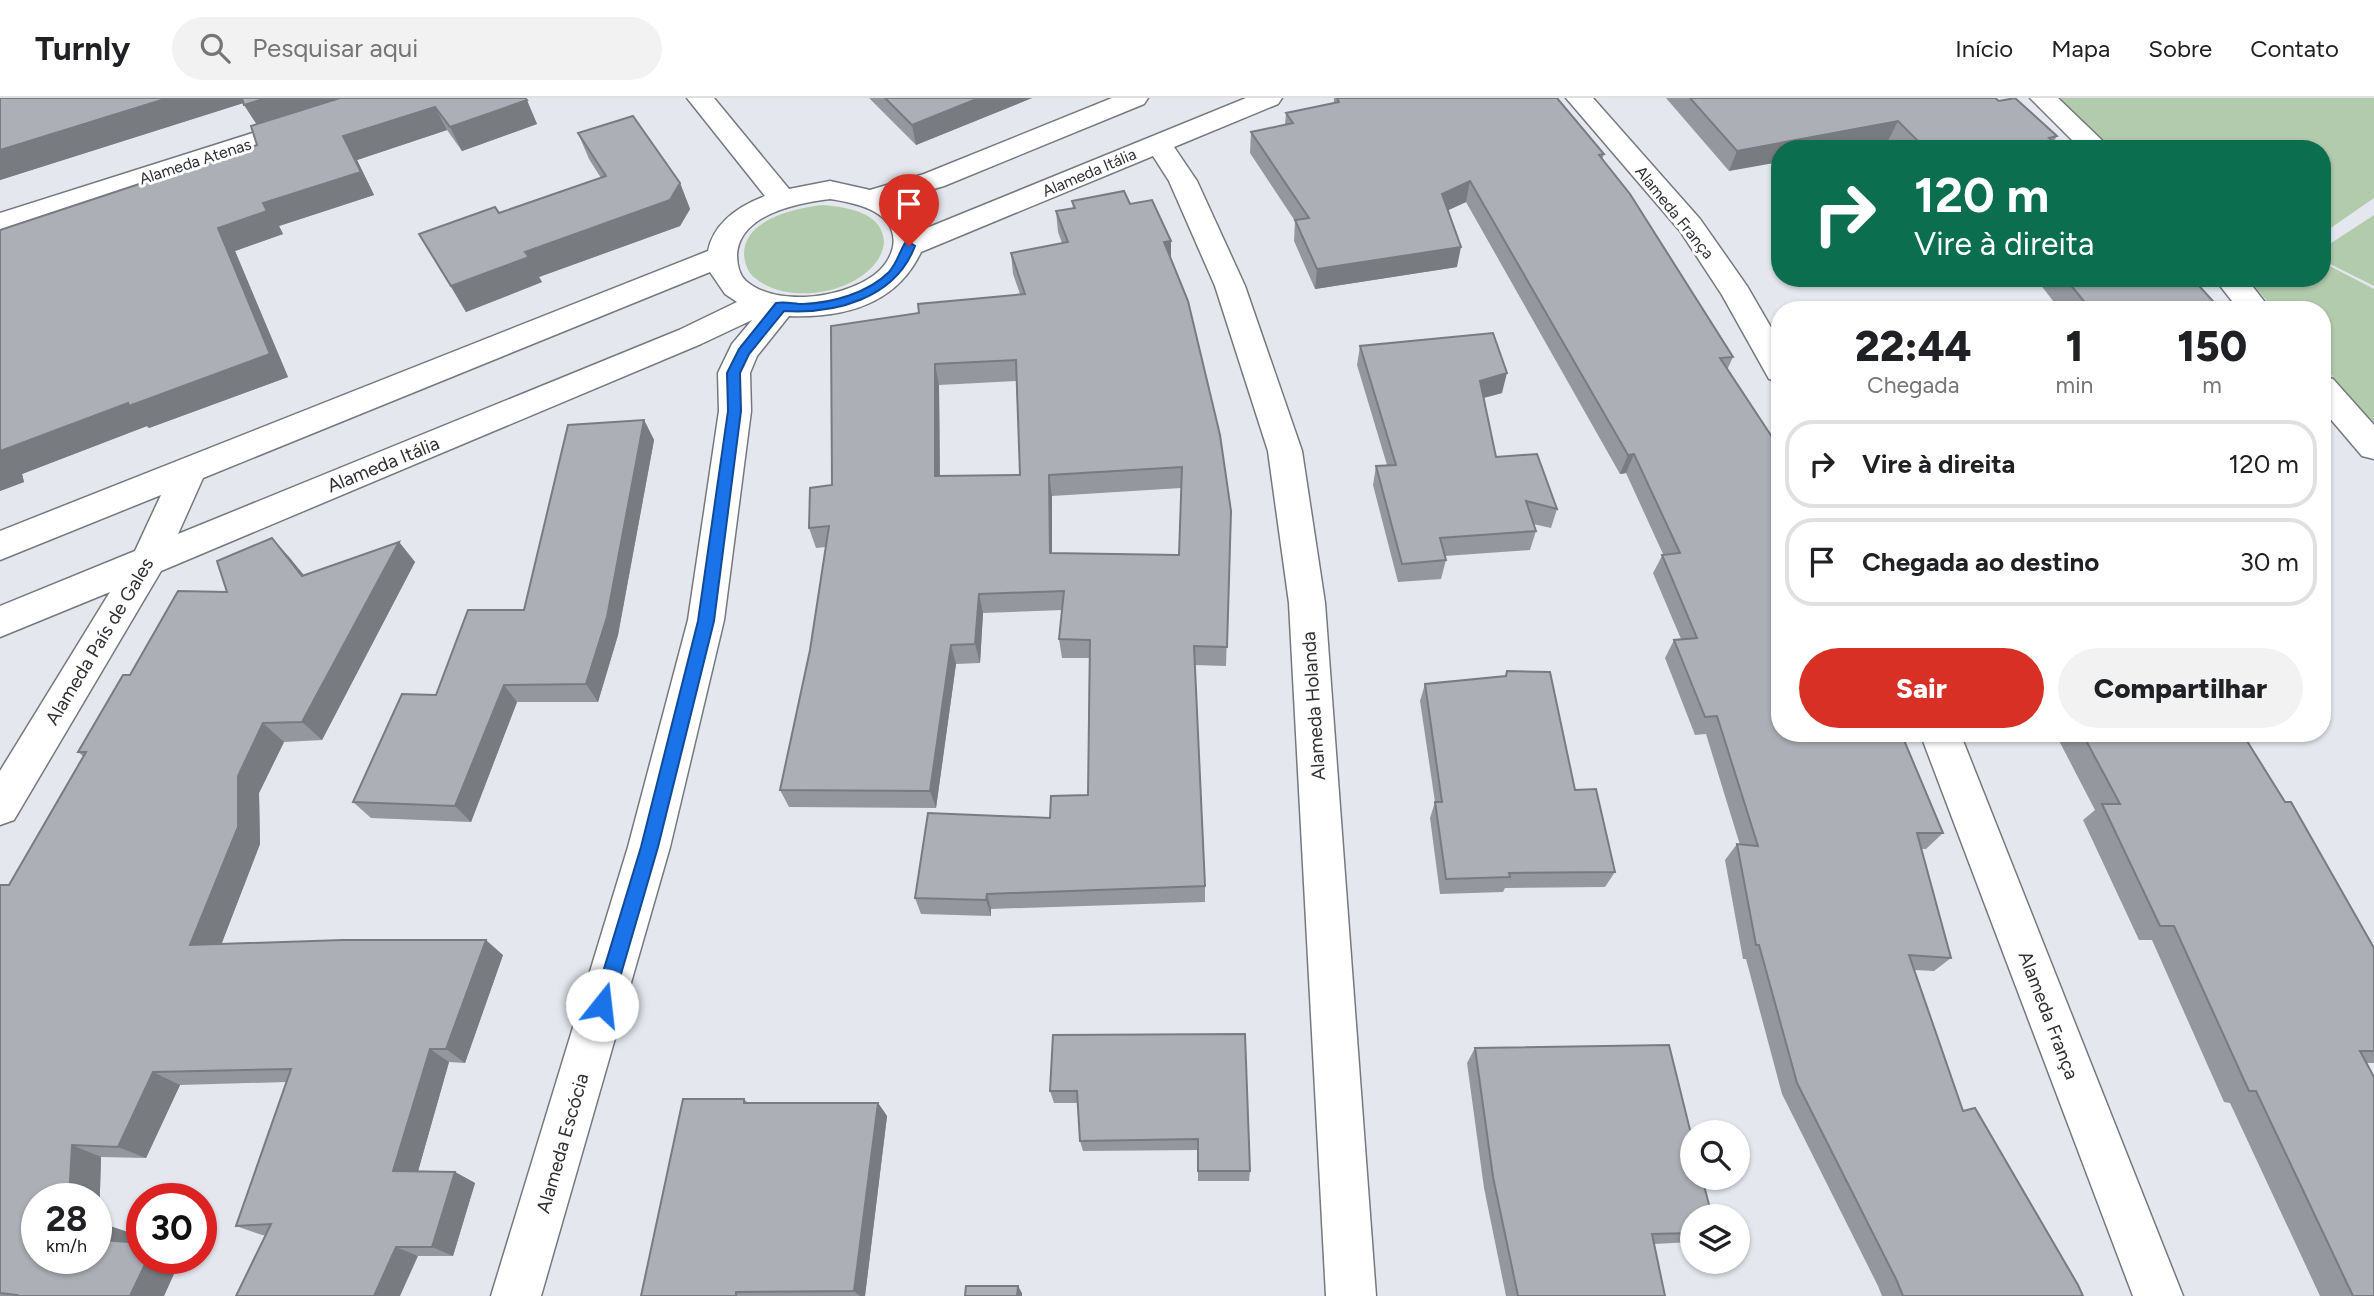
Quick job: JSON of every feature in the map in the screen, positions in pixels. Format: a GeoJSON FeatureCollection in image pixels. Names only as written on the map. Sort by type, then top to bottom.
{"type":"FeatureCollection","features":[{"type":"Feature","properties":{"kind":"street","name":"Alameda Atenas"},"geometry":{"type":"LineString","coordinates":[[0,223],[390,98]]}},
{"type":"Feature","properties":{"kind":"street"},"geometry":{"type":"LineString","coordinates":[[700,98],[782,198]]}},
{"type":"Feature","properties":{"kind":"street"},"geometry":{"type":"LineString","coordinates":[[874,198],[934,180],[1135,98]]}},
{"type":"Feature","properties":{"kind":"street","name":"Alameda Itália"},"geometry":{"type":"LineString","coordinates":[[909,246],[1269,98]]}},
{"type":"Feature","properties":{"kind":"street","name":"Alameda França"},"geometry":{"type":"LineString","coordinates":[[1579,98],[1689,225],[1736,293],[1771,355]]}},
{"type":"Feature","properties":{"kind":"street"},"geometry":{"type":"LineString","coordinates":[[2043,98],[2087,140]]}},
{"type":"Feature","properties":{"kind":"street","name":"Alameda Holanda"},"geometry":{"type":"LineString","coordinates":[[1158,143],[1183,181],[1230,286],[1285,452],[1307,603],[1352,1296]]}},
{"type":"Feature","properties":{"kind":"street"},"geometry":{"type":"LineString","coordinates":[[830,190],[874,198],[902,218],[908,232],[909,246],[903,261],[892,276],[875,289],[853,299],[804,308],[772,304],[740,291],[726,275],[722,257],[727,239],[739,223],[758,209],[782,198],[830,190]]}},
{"type":"Feature","properties":{"kind":"street"},"geometry":{"type":"LineString","coordinates":[[0,546],[722,257]]}},
{"type":"Feature","properties":{"kind":"street"},"geometry":{"type":"LineString","coordinates":[[2236,287],[2248,301]]}},
{"type":"Feature","properties":{"kind":"street","name":"Alameda Itália"},"geometry":{"type":"LineString","coordinates":[[0,622],[772,304]]}},
{"type":"Feature","properties":{"kind":"street","name":"Alameda Escócia"},"geometry":{"type":"LineString","coordinates":[[516,1296],[649,847],[706,621],[734,411],[734,373],[743,352],[772,304]]}},
{"type":"Feature","properties":{"kind":"street"},"geometry":{"type":"LineString","coordinates":[[2331,397],[2374,447]]}},
{"type":"Feature","properties":{"kind":"street","name":"Alameda País de Gales"},"geometry":{"type":"LineString","coordinates":[[0,807],[148,561],[190,470]]}},
{"type":"Feature","properties":{"kind":"street","name":"Alameda França"},"geometry":{"type":"LineString","coordinates":[[1943,742],[2158,1296]]}},
{"type":"Feature","properties":{"kind":"green space"},"geometry":{"type":"Polygon","coordinates":[[[2059,98],[2374,98],[2374,198],[2331,228],[2331,140],[2103,140],[2059,98]]]}},
{"type":"Feature","properties":{"kind":"green space"},"geometry":{"type":"Polygon","coordinates":[[[823,205],[862,213],[878,224],[884,243],[873,266],[848,284],[816,293],[783,291],[768,286],[753,276],[747,268],[744,255],[752,232],[761,224],[786,213],[823,205]]]}},
{"type":"Feature","properties":{"kind":"green space"},"geometry":{"type":"Polygon","coordinates":[[[2374,215],[2374,286],[2331,264],[2331,243],[2374,215]]]}},
{"type":"Feature","properties":{"kind":"green space"},"geometry":{"type":"Polygon","coordinates":[[[2331,267],[2374,289],[2374,425],[2331,375],[2331,301],[2267,301],[2255,287],[2331,287],[2331,267]]]}},
{"type":"Feature","properties":{"kind":"building"},"geometry":{"type":"Polygon","coordinates":[[[0,98],[168,98],[0,150],[0,98]]]}},
{"type":"Feature","properties":{"kind":"building"},"geometry":{"type":"Polygon","coordinates":[[[242,98],[266,98],[244,105],[242,98]]]}},
{"type":"Feature","properties":{"kind":"building"},"geometry":{"type":"Polygon","coordinates":[[[340,98],[527,100],[450,127],[435,107],[343,136],[361,172],[263,203],[267,211],[218,228],[270,354],[0,451],[0,230],[257,145],[251,126],[340,98]]]}},
{"type":"Feature","properties":{"kind":"building"},"geometry":{"type":"Polygon","coordinates":[[[885,98],[979,98],[912,125],[885,98]]]}},
{"type":"Feature","properties":{"kind":"building"},"geometry":{"type":"Polygon","coordinates":[[[1337,98],[1557,98],[1604,154],[1599,155],[1630,194],[1733,357],[1720,358],[1771,435],[1771,742],[1905,742],[1943,833],[1917,833],[1951,958],[1909,955],[1963,1111],[1975,1108],[2083,1296],[1903,1296],[1797,1083],[1759,945],[1756,945],[1737,844],[1758,846],[1717,716],[1705,717],[1674,640],[1697,638],[1662,555],[1680,553],[1634,454],[1628,455],[1470,181],[1442,194],[1461,247],[1317,269],[1295,220],[1309,218],[1251,132],[1293,123],[1286,113],[1339,102],[1337,98]]]}},
{"type":"Feature","properties":{"kind":"building"},"geometry":{"type":"Polygon","coordinates":[[[1690,98],[1995,98],[1999,101],[2015,98],[2057,136],[2049,138],[2051,140],[1917,140],[1898,121],[1796,140],[1771,140],[1771,145],[1737,151],[1690,98]]]}},
{"type":"Feature","properties":{"kind":"building"},"geometry":{"type":"Polygon","coordinates":[[[633,116],[680,183],[670,200],[525,252],[529,257],[451,286],[419,234],[495,207],[499,213],[606,176],[578,133],[633,116]]]}},
{"type":"Feature","properties":{"kind":"building"},"geometry":{"type":"Polygon","coordinates":[[[1124,191],[1130,204],[1152,200],[1171,241],[1164,242],[1188,301],[1220,435],[1231,511],[1227,647],[1194,646],[1205,886],[987,894],[986,900],[915,898],[928,813],[1050,818],[1051,796],[1088,795],[1090,640],[1059,639],[1064,591],[979,594],[975,644],[951,645],[930,791],[780,790],[810,650],[829,526],[809,528],[810,488],[832,485],[831,326],[919,313],[918,304],[1025,294],[1011,253],[1068,242],[1056,211],[1075,208],[1072,201],[1124,191]],[[1016,360],[935,364],[935,476],[1020,475],[1016,360]],[[1182,467],[1049,475],[1050,553],[1179,555],[1182,467]]]}},
{"type":"Feature","properties":{"kind":"building"},"geometry":{"type":"Polygon","coordinates":[[[2072,287],[2200,287],[2213,301],[2084,301],[2072,287]]]}},
{"type":"Feature","properties":{"kind":"building"},"geometry":{"type":"Polygon","coordinates":[[[1493,333],[1507,373],[1480,381],[1496,457],[1537,454],[1557,509],[1526,501],[1536,531],[1440,538],[1446,560],[1402,564],[1376,466],[1396,465],[1360,346],[1493,333]]]}},
{"type":"Feature","properties":{"kind":"building"},"geometry":{"type":"Polygon","coordinates":[[[644,420],[607,617],[586,684],[504,685],[455,806],[353,802],[402,694],[436,695],[468,610],[524,610],[568,425],[644,420]]]}},
{"type":"Feature","properties":{"kind":"building"},"geometry":{"type":"Polygon","coordinates":[[[272,538],[302,576],[399,542],[302,722],[263,723],[238,776],[238,827],[190,945],[343,940],[486,940],[446,1049],[430,1049],[393,1171],[455,1172],[432,1247],[396,1247],[374,1296],[236,1296],[271,1224],[236,1226],[291,1069],[153,1072],[118,1147],[72,1145],[70,1183],[21,1183],[21,1274],[112,1274],[112,1241],[126,1242],[126,1274],[140,1274],[130,1296],[16,1296],[0,1293],[0,885],[9,885],[86,752],[78,752],[123,675],[130,675],[178,591],[227,592],[217,561],[272,538]]]}},
{"type":"Feature","properties":{"kind":"building"},"geometry":{"type":"Polygon","coordinates":[[[1507,671],[1550,672],[1575,790],[1596,789],[1615,872],[1509,873],[1510,877],[1446,879],[1435,802],[1442,802],[1425,684],[1506,676],[1507,671]]]}},
{"type":"Feature","properties":{"kind":"building"},"geometry":{"type":"Polygon","coordinates":[[[2087,742],[2248,742],[2285,802],[2291,802],[2374,948],[2374,1051],[2360,1051],[2374,1077],[2374,1296],[2353,1296],[2256,1091],[2249,1091],[2174,926],[2160,926],[2102,804],[2120,804],[2087,742]]]}},
{"type":"Feature","properties":{"kind":"building"},"geometry":{"type":"Polygon","coordinates":[[[1245,1034],[1250,1171],[1198,1171],[1198,1139],[1080,1141],[1077,1091],[1050,1091],[1053,1035],[1245,1034]]]}},
{"type":"Feature","properties":{"kind":"building"},"geometry":{"type":"Polygon","coordinates":[[[1669,1045],[1688,1120],[1680,1120],[1680,1190],[1705,1190],[1709,1204],[1680,1204],[1680,1233],[1652,1234],[1665,1296],[1518,1296],[1493,1177],[1475,1048],[1669,1045]]]}},
{"type":"Feature","properties":{"kind":"building"},"geometry":{"type":"Polygon","coordinates":[[[683,1099],[744,1099],[744,1103],[878,1103],[854,1291],[736,1292],[736,1296],[641,1296],[683,1099]]]}},
{"type":"Feature","properties":{"kind":"building"},"geometry":{"type":"Polygon","coordinates":[[[966,1286],[1018,1286],[1017,1296],[965,1296],[966,1286]]]}},
{"type":"Feature","properties":{"kind":"route"},"geometry":{"type":"LineString","coordinates":[[602,1005],[649,847],[706,621],[734,411],[734,373],[743,352],[780,306],[804,308],[829,305],[853,299],[875,289],[892,276],[903,261],[909,246]]}}]}
